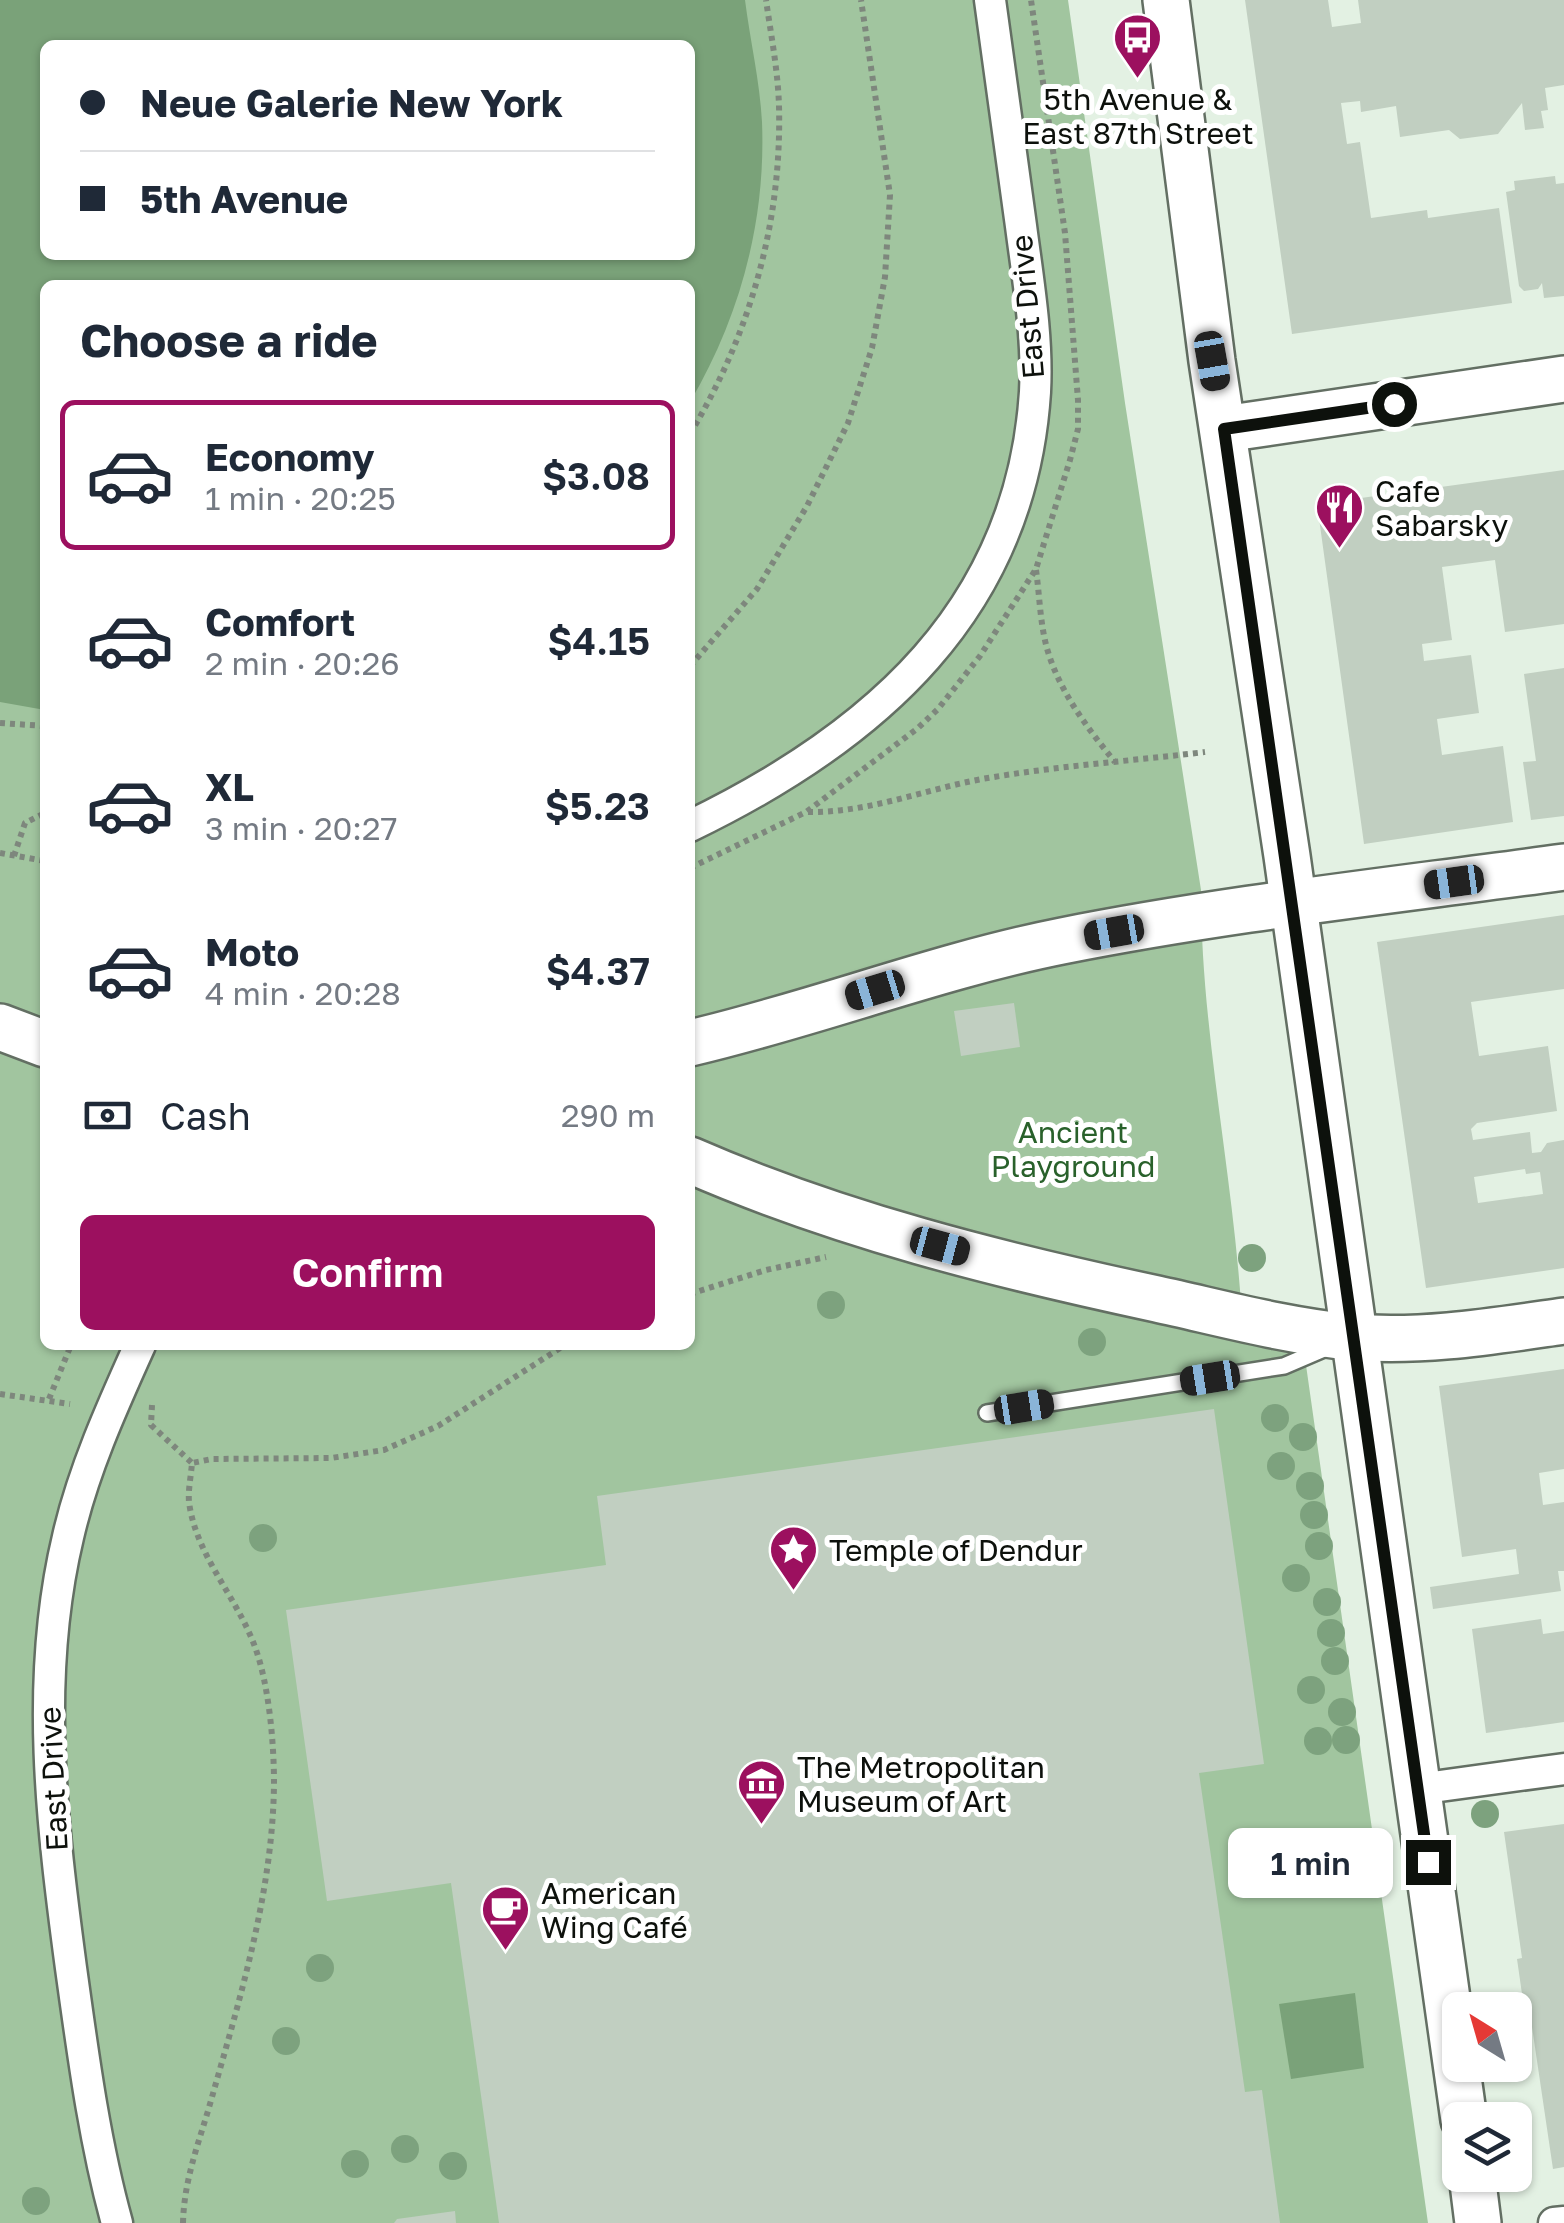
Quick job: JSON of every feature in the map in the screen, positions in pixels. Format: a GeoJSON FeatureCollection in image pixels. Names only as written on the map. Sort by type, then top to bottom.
{"type":"FeatureCollection","features":[{"type":"Feature","properties":{"kind":"main road"},"geometry":{"type":"LineString","coordinates":[[1166,0],[1212,361],[1293,905],[1461,2102]]}},
{"type":"Feature","properties":{"kind":"main road"},"geometry":{"type":"LineString","coordinates":[[1224,429],[1564,379]]}},
{"type":"Feature","properties":{"kind":"main road"},"geometry":{"type":"LineString","coordinates":[[695,1041],[947,968],[1043,945],[1564,867]]}},
{"type":"Feature","properties":{"kind":"main road"},"geometry":{"type":"LineString","coordinates":[[0,1027],[40,1042]]}},
{"type":"Feature","properties":{"kind":"main road"},"geometry":{"type":"LineString","coordinates":[[695,1162],[802,1204],[940,1246],[1136,1295],[1282,1326],[1352,1337],[1470,1334],[1564,1321]]}},
{"type":"Feature","properties":{"kind":"main road"},"geometry":{"type":"LineString","coordinates":[[1474,2192],[1478,2223]]}},
{"type":"Feature","properties":{"kind":"street","name":"East Drive"},"geometry":{"type":"LineString","coordinates":[[695,823],[806,763],[842,738],[904,684],[932,653],[974,589],[1010,512],[1024,468],[1035,393],[1035,360],[1030,292],[990,0]]}},
{"type":"Feature","properties":{"kind":"street","name":"East Drive"},"geometry":{"type":"LineString","coordinates":[[117,2223],[92,2110],[58,1868],[49,1687],[52,1637],[68,1537],[97,1447],[138,1350]]}},
{"type":"Feature","properties":{"kind":"street"},"geometry":{"type":"LineString","coordinates":[[1418,1789],[1564,1769]]}},
{"type":"Feature","properties":{"kind":"street"},"geometry":{"type":"LineString","coordinates":[[1554,2223],[1564,2222]]}},
{"type":"Feature","properties":{"kind":"lane"},"geometry":{"type":"LineString","coordinates":[[987,1413],[1284,1366],[1352,1337]]}},
{"type":"Feature","properties":{"kind":"path"},"geometry":{"type":"LineString","coordinates":[[695,424],[740,339],[769,234],[779,107],[766,0]]}},
{"type":"Feature","properties":{"kind":"path"},"geometry":{"type":"LineString","coordinates":[[695,660],[757,588],[807,506],[848,423],[872,348],[886,276],[890,195],[861,0]]}},
{"type":"Feature","properties":{"kind":"path"},"geometry":{"type":"LineString","coordinates":[[1036,568],[1045,638],[1055,672],[1115,763]]}},
{"type":"Feature","properties":{"kind":"path"},"geometry":{"type":"LineString","coordinates":[[0,723],[40,726]]}},
{"type":"Feature","properties":{"kind":"path"},"geometry":{"type":"LineString","coordinates":[[806,812],[842,812],[980,780],[1205,752]]}},
{"type":"Feature","properties":{"kind":"path"},"geometry":{"type":"LineString","coordinates":[[14,856],[25,822],[40,815]]}},
{"type":"Feature","properties":{"kind":"path"},"geometry":{"type":"LineString","coordinates":[[0,853],[40,860]]}},
{"type":"Feature","properties":{"kind":"path"},"geometry":{"type":"LineString","coordinates":[[49,1399],[70,1350]]}},
{"type":"Feature","properties":{"kind":"path"},"geometry":{"type":"LineString","coordinates":[[192,1464],[212,1459],[332,1458],[384,1450],[438,1426],[557,1350]]}},
{"type":"Feature","properties":{"kind":"path"},"geometry":{"type":"LineString","coordinates":[[0,1394],[70,1404]]}},
{"type":"Feature","properties":{"kind":"path"},"geometry":{"type":"LineString","coordinates":[[151,1424],[192,1464]]}},
{"type":"Feature","properties":{"kind":"path"},"geometry":{"type":"LineString","coordinates":[[183,2223],[192,2157],[259,1917],[269,1856],[274,1782],[256,1649],[202,1546],[189,1501],[192,1464]]}},
{"type":"Feature","properties":{"kind":"green space","name":"Ancient Playground"},"geometry":{"type":"Polygon","coordinates":[[[0,0],[1068,0],[1125,403],[1201,890],[1207,1003],[1234,1227],[1243,1340],[1304,1351],[1428,2223],[0,2223],[0,0]]]}},
{"type":"Feature","properties":{"kind":"shaded area"},"geometry":{"type":"Polygon","coordinates":[[[0,0],[745,0],[761,107],[759,196],[736,302],[695,393],[695,280],[40,280],[40,709],[0,702],[0,0]]]}},
{"type":"Feature","properties":{"kind":"shaded area"},"geometry":{"type":"Polygon","coordinates":[[[1355,1993],[1364,2068],[1291,2079],[1279,2004],[1355,1993]]]}},
{"type":"Feature","properties":{"kind":"building"},"geometry":{"type":"Polygon","coordinates":[[[1245,0],[1328,0],[1332,27],[1361,23],[1358,0],[1564,0],[1564,85],[1545,88],[1548,110],[1541,111],[1544,128],[1525,130],[1522,103],[1498,134],[1460,139],[1449,130],[1400,137],[1396,106],[1361,112],[1360,101],[1341,103],[1347,144],[1360,142],[1371,218],[1427,210],[1428,218],[1499,208],[1512,303],[1292,334],[1245,0]]]}},
{"type":"Feature","properties":{"kind":"building"},"geometry":{"type":"Polygon","coordinates":[[[1555,176],[1556,184],[1564,183],[1564,296],[1544,298],[1542,283],[1538,289],[1524,291],[1519,286],[1506,192],[1515,190],[1514,181],[1555,176]]]}},
{"type":"Feature","properties":{"kind":"building"},"geometry":{"type":"Polygon","coordinates":[[[1564,470],[1564,624],[1505,632],[1495,560],[1442,567],[1452,640],[1422,644],[1424,661],[1471,655],[1479,713],[1437,719],[1442,755],[1503,746],[1513,822],[1364,844],[1318,511],[1362,504],[1361,498],[1564,470]]]}},
{"type":"Feature","properties":{"kind":"building"},"geometry":{"type":"Polygon","coordinates":[[[1564,668],[1564,816],[1531,820],[1523,762],[1536,761],[1524,674],[1564,668]]]}},
{"type":"Feature","properties":{"kind":"building"},"geometry":{"type":"Polygon","coordinates":[[[1564,915],[1564,989],[1471,1002],[1479,1056],[1548,1046],[1557,1111],[1477,1123],[1471,1129],[1473,1140],[1530,1132],[1532,1153],[1541,1152],[1547,1143],[1564,1140],[1564,1268],[1426,1288],[1377,942],[1564,915]],[[1525,1169],[1474,1177],[1478,1203],[1543,1194],[1540,1172],[1526,1174],[1525,1169]]]}},
{"type":"Feature","properties":{"kind":"building"},"geometry":{"type":"Polygon","coordinates":[[[1014,1003],[1020,1047],[961,1056],[954,1011],[1014,1003]]]}},
{"type":"Feature","properties":{"kind":"building"},"geometry":{"type":"Polygon","coordinates":[[[1564,1369],[1564,1469],[1539,1473],[1543,1505],[1564,1502],[1564,1571],[1558,1571],[1561,1591],[1433,1609],[1430,1587],[1519,1574],[1516,1549],[1462,1557],[1439,1386],[1564,1369]]]}},
{"type":"Feature","properties":{"kind":"building","name":"The Metropolitan Museum of Art"},"geometry":{"type":"Polygon","coordinates":[[[1214,1409],[1264,1764],[1199,1773],[1245,2092],[1262,2090],[1280,2223],[499,2223],[451,1883],[327,1901],[286,1610],[606,1565],[597,1496],[1214,1409]]]}},
{"type":"Feature","properties":{"kind":"building"},"geometry":{"type":"Polygon","coordinates":[[[1541,1619],[1543,1634],[1564,1631],[1564,1722],[1486,1733],[1472,1629],[1541,1619]]]}},
{"type":"Feature","properties":{"kind":"building"},"geometry":{"type":"Polygon","coordinates":[[[1564,1824],[1564,2167],[1553,2169],[1532,2027],[1532,1992],[1522,1992],[1517,1959],[1522,1958],[1504,1832],[1564,1824]]]}},
{"type":"Feature","properties":{"kind":"building"},"geometry":{"type":"Polygon","coordinates":[[[455,2211],[456,2223],[394,2223],[397,2219],[455,2211]]]}},
{"type":"Feature","properties":{"kind":"place","name":"5th Avenue & East 87th Street"},"geometry":{"type":"Point","coordinates":[1138,80]}},
{"type":"Feature","properties":{"kind":"place","name":"Cafe Sabarsky"},"geometry":{"type":"Point","coordinates":[1340,550]}},
{"type":"Feature","properties":{"kind":"place","name":"Temple of Dendur"},"geometry":{"type":"Point","coordinates":[794,1592]}},
{"type":"Feature","properties":{"kind":"place","name":"The Metropolitan Museum of Art"},"geometry":{"type":"Point","coordinates":[762,1826]}},
{"type":"Feature","properties":{"kind":"place","name":"American Wing Café"},"geometry":{"type":"Point","coordinates":[506,1952]}},
{"type":"Feature","properties":{"kind":"route"},"geometry":{"type":"LineString","coordinates":[[1394,404],[1224,429],[1428,1862]]}}]}
